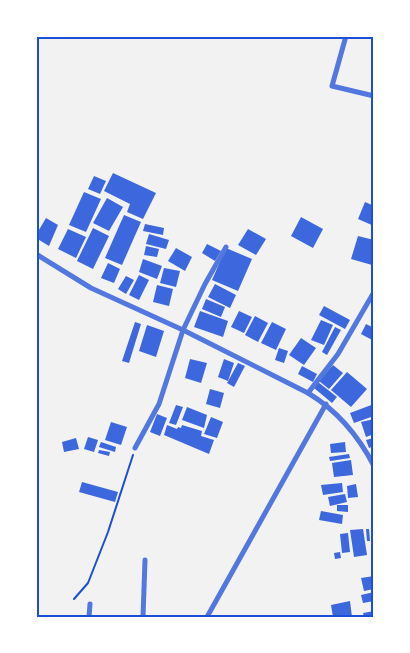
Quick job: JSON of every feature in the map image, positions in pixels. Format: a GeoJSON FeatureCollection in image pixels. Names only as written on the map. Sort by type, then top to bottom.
{"type":"FeatureCollection","features":[{"type":"Feature","properties":{"kind":"street"},"geometry":{"type":"LineString","coordinates":[[346,36],[332,86],[374,96]]}},
{"type":"Feature","properties":{"kind":"street"},"geometry":{"type":"LineString","coordinates":[[135,448],[159,404],[183,330],[205,284],[226,247]]}},
{"type":"Feature","properties":{"kind":"street"},"geometry":{"type":"LineString","coordinates":[[36,254],[91,288],[183,330],[326,404],[358,438],[374,466]]}},
{"type":"Feature","properties":{"kind":"street"},"geometry":{"type":"LineString","coordinates":[[308,393],[338,354],[374,292]]}},
{"type":"Feature","properties":{"kind":"street"},"geometry":{"type":"LineString","coordinates":[[207,617],[326,404]]}},
{"type":"Feature","properties":{"kind":"street"},"geometry":{"type":"LineString","coordinates":[[143,617],[145,560]]}},
{"type":"Feature","properties":{"kind":"street"},"geometry":{"type":"LineString","coordinates":[[90,604],[90,617]]}},
{"type":"Feature","properties":{"kind":"path"},"geometry":{"type":"LineString","coordinates":[[74,599],[88,583],[108,532],[135,448]]}},
{"type":"Feature","properties":{"kind":"building"},"geometry":{"type":"Polygon","coordinates":[[[113,173],[156,193],[143,219],[127,212],[130,204],[104,191],[113,173]]]}},
{"type":"Feature","properties":{"kind":"building"},"geometry":{"type":"Polygon","coordinates":[[[94,176],[106,181],[100,194],[88,189],[94,176]]]}},
{"type":"Feature","properties":{"kind":"building"},"geometry":{"type":"Polygon","coordinates":[[[84,192],[101,199],[86,232],[69,225],[84,192]]]}},
{"type":"Feature","properties":{"kind":"building"},"geometry":{"type":"Polygon","coordinates":[[[107,198],[123,207],[109,231],[93,223],[107,198]]]}},
{"type":"Feature","properties":{"kind":"building"},"geometry":{"type":"Polygon","coordinates":[[[374,200],[374,226],[358,219],[365,202],[372,205],[374,200]]]}},
{"type":"Feature","properties":{"kind":"building"},"geometry":{"type":"Polygon","coordinates":[[[124,215],[141,222],[122,265],[105,258],[124,215]]]}},
{"type":"Feature","properties":{"kind":"building"},"geometry":{"type":"Polygon","coordinates":[[[301,217],[323,229],[313,248],[291,236],[301,217]]]}},
{"type":"Feature","properties":{"kind":"building"},"geometry":{"type":"Polygon","coordinates":[[[46,218],[58,225],[49,246],[36,238],[46,218]]]}},
{"type":"Feature","properties":{"kind":"building"},"geometry":{"type":"Polygon","coordinates":[[[145,224],[164,228],[163,235],[143,231],[145,224]]]}},
{"type":"Feature","properties":{"kind":"building"},"geometry":{"type":"Polygon","coordinates":[[[93,228],[109,236],[93,269],[77,261],[93,228]]]}},
{"type":"Feature","properties":{"kind":"building"},"geometry":{"type":"Polygon","coordinates":[[[68,229],[86,237],[76,258],[58,249],[68,229]]]}},
{"type":"Feature","properties":{"kind":"building"},"geometry":{"type":"Polygon","coordinates":[[[248,229],[266,239],[256,255],[238,245],[248,229]]]}},
{"type":"Feature","properties":{"kind":"building"},"geometry":{"type":"Polygon","coordinates":[[[149,234],[169,240],[166,249],[146,244],[149,234]]]}},
{"type":"Feature","properties":{"kind":"building"},"geometry":{"type":"Polygon","coordinates":[[[358,236],[374,240],[372,265],[351,259],[358,236]]]}},
{"type":"Feature","properties":{"kind":"building"},"geometry":{"type":"Polygon","coordinates":[[[207,244],[221,251],[215,261],[202,253],[207,244]]]}},
{"type":"Feature","properties":{"kind":"building"},"geometry":{"type":"Polygon","coordinates":[[[146,246],[159,249],[157,257],[144,255],[146,246]]]}},
{"type":"Feature","properties":{"kind":"building"},"geometry":{"type":"Polygon","coordinates":[[[176,248],[192,257],[185,271],[168,261],[176,248]]]}},
{"type":"Feature","properties":{"kind":"building"},"geometry":{"type":"Polygon","coordinates":[[[226,248],[252,259],[238,291],[212,280],[226,248]]]}},
{"type":"Feature","properties":{"kind":"building"},"geometry":{"type":"Polygon","coordinates":[[[143,259],[162,266],[157,279],[139,272],[143,259]]]}},
{"type":"Feature","properties":{"kind":"building"},"geometry":{"type":"Polygon","coordinates":[[[108,263],[120,269],[114,283],[101,278],[108,263]]]}},
{"type":"Feature","properties":{"kind":"building"},"geometry":{"type":"Polygon","coordinates":[[[164,268],[180,271],[176,287],[160,283],[164,268]]]}},
{"type":"Feature","properties":{"kind":"building"},"geometry":{"type":"Polygon","coordinates":[[[139,275],[149,280],[139,300],[129,295],[139,275]]]}},
{"type":"Feature","properties":{"kind":"building"},"geometry":{"type":"Polygon","coordinates":[[[126,276],[134,280],[126,294],[118,289],[126,276]]]}},
{"type":"Feature","properties":{"kind":"building"},"geometry":{"type":"Polygon","coordinates":[[[215,284],[236,295],[230,308],[208,297],[215,284]]]}},
{"type":"Feature","properties":{"kind":"building"},"geometry":{"type":"Polygon","coordinates":[[[157,285],[173,289],[169,306],[153,302],[157,285]]]}},
{"type":"Feature","properties":{"kind":"building"},"geometry":{"type":"Polygon","coordinates":[[[206,299],[225,307],[221,317],[202,309],[206,299]]]}},
{"type":"Feature","properties":{"kind":"building"},"geometry":{"type":"Polygon","coordinates":[[[324,306],[350,320],[345,329],[319,315],[324,306]]]}},
{"type":"Feature","properties":{"kind":"building"},"geometry":{"type":"Polygon","coordinates":[[[200,311],[228,321],[223,337],[194,327],[200,311]]]}},
{"type":"Feature","properties":{"kind":"building"},"geometry":{"type":"Polygon","coordinates":[[[239,311],[252,317],[244,333],[231,327],[239,311]]]}},
{"type":"Feature","properties":{"kind":"building"},"geometry":{"type":"Polygon","coordinates":[[[255,316],[268,323],[258,342],[245,335],[255,316]]]}},
{"type":"Feature","properties":{"kind":"building"},"geometry":{"type":"Polygon","coordinates":[[[321,320],[333,325],[324,345],[311,340],[321,320]]]}},
{"type":"Feature","properties":{"kind":"building"},"geometry":{"type":"Polygon","coordinates":[[[135,322],[141,324],[129,363],[122,361],[135,322]]]}},
{"type":"Feature","properties":{"kind":"building"},"geometry":{"type":"Polygon","coordinates":[[[272,322],[286,329],[276,350],[261,343],[272,322]]]}},
{"type":"Feature","properties":{"kind":"building"},"geometry":{"type":"Polygon","coordinates":[[[366,324],[374,328],[374,341],[361,334],[366,324]]]}},
{"type":"Feature","properties":{"kind":"building"},"geometry":{"type":"Polygon","coordinates":[[[147,325],[164,331],[156,357],[139,351],[147,325]]]}},
{"type":"Feature","properties":{"kind":"building"},"geometry":{"type":"Polygon","coordinates":[[[335,327],[341,330],[327,355],[322,352],[335,327]]]}},
{"type":"Feature","properties":{"kind":"building"},"geometry":{"type":"Polygon","coordinates":[[[301,338],[316,348],[304,365],[289,355],[301,338]]]}},
{"type":"Feature","properties":{"kind":"building"},"geometry":{"type":"Polygon","coordinates":[[[279,348],[288,351],[284,363],[275,360],[279,348]]]}},
{"type":"Feature","properties":{"kind":"building"},"geometry":{"type":"Polygon","coordinates":[[[190,359],[207,363],[201,383],[185,378],[190,359]]]}},
{"type":"Feature","properties":{"kind":"building"},"geometry":{"type":"Polygon","coordinates":[[[224,359],[234,363],[228,381],[218,377],[224,359]]]}},
{"type":"Feature","properties":{"kind":"building"},"geometry":{"type":"Polygon","coordinates":[[[238,363],[245,366],[234,387],[227,383],[238,363]]]}},
{"type":"Feature","properties":{"kind":"building"},"geometry":{"type":"Polygon","coordinates":[[[333,365],[343,373],[329,389],[319,381],[333,365]]]}},
{"type":"Feature","properties":{"kind":"building"},"geometry":{"type":"Polygon","coordinates":[[[302,366],[317,374],[313,382],[298,374],[302,366]]]}},
{"type":"Feature","properties":{"kind":"building"},"geometry":{"type":"Polygon","coordinates":[[[347,372],[367,389],[351,407],[331,390],[347,372]]]}},
{"type":"Feature","properties":{"kind":"building"},"geometry":{"type":"Polygon","coordinates":[[[318,382],[337,397],[332,403],[314,388],[318,382]]]}},
{"type":"Feature","properties":{"kind":"building"},"geometry":{"type":"Polygon","coordinates":[[[210,389],[224,393],[220,408],[206,404],[210,389]]]}},
{"type":"Feature","properties":{"kind":"building"},"geometry":{"type":"Polygon","coordinates":[[[374,404],[374,416],[354,423],[350,413],[374,404]]]}},
{"type":"Feature","properties":{"kind":"building"},"geometry":{"type":"Polygon","coordinates":[[[176,405],[183,407],[176,425],[169,423],[176,405]]]}},
{"type":"Feature","properties":{"kind":"building"},"geometry":{"type":"Polygon","coordinates":[[[187,407],[207,415],[204,428],[182,420],[187,407]]]}},
{"type":"Feature","properties":{"kind":"building"},"geometry":{"type":"Polygon","coordinates":[[[157,414],[167,418],[160,436],[150,432],[157,414]]]}},
{"type":"Feature","properties":{"kind":"building"},"geometry":{"type":"Polygon","coordinates":[[[211,417],[223,422],[217,438],[204,434],[211,417]]]}},
{"type":"Feature","properties":{"kind":"building"},"geometry":{"type":"Polygon","coordinates":[[[374,419],[374,434],[366,437],[361,422],[374,419]]]}},
{"type":"Feature","properties":{"kind":"building"},"geometry":{"type":"Polygon","coordinates":[[[111,422],[127,427],[121,445],[105,440],[111,422]]]}},
{"type":"Feature","properties":{"kind":"building"},"geometry":{"type":"Polygon","coordinates":[[[167,425],[177,429],[178,427],[181,428],[182,425],[202,431],[201,436],[214,440],[209,454],[164,435],[167,425]]]}},
{"type":"Feature","properties":{"kind":"building"},"geometry":{"type":"Polygon","coordinates":[[[88,437],[98,440],[94,452],[84,449],[88,437]]]}},
{"type":"Feature","properties":{"kind":"building"},"geometry":{"type":"Polygon","coordinates":[[[76,438],[79,449],[64,452],[62,442],[76,438]]]}},
{"type":"Feature","properties":{"kind":"building"},"geometry":{"type":"Polygon","coordinates":[[[374,438],[374,446],[369,448],[366,440],[374,438]]]}},
{"type":"Feature","properties":{"kind":"building"},"geometry":{"type":"Polygon","coordinates":[[[101,442],[116,447],[115,452],[99,447],[101,442]]]}},
{"type":"Feature","properties":{"kind":"building"},"geometry":{"type":"Polygon","coordinates":[[[345,442],[346,452],[331,453],[330,444],[345,442]]]}},
{"type":"Feature","properties":{"kind":"building"},"geometry":{"type":"Polygon","coordinates":[[[99,450],[110,452],[109,456],[98,453],[99,450]]]}},
{"type":"Feature","properties":{"kind":"building"},"geometry":{"type":"Polygon","coordinates":[[[349,454],[350,458],[330,461],[329,457],[349,454]]]}},
{"type":"Feature","properties":{"kind":"building"},"geometry":{"type":"Polygon","coordinates":[[[351,460],[353,475],[334,477],[332,463],[351,460]]]}},
{"type":"Feature","properties":{"kind":"building"},"geometry":{"type":"Polygon","coordinates":[[[82,482],[118,492],[115,502],[79,492],[82,482]]]}},
{"type":"Feature","properties":{"kind":"building"},"geometry":{"type":"Polygon","coordinates":[[[342,483],[343,492],[323,495],[321,485],[342,483]]]}},
{"type":"Feature","properties":{"kind":"building"},"geometry":{"type":"Polygon","coordinates":[[[356,484],[358,497],[348,498],[347,486],[356,484]]]}},
{"type":"Feature","properties":{"kind":"building"},"geometry":{"type":"Polygon","coordinates":[[[345,494],[347,502],[330,506],[328,497],[345,494]]]}},
{"type":"Feature","properties":{"kind":"building"},"geometry":{"type":"Polygon","coordinates":[[[337,505],[348,505],[348,512],[337,511],[337,505]]]}},
{"type":"Feature","properties":{"kind":"building"},"geometry":{"type":"Polygon","coordinates":[[[321,511],[343,515],[342,524],[319,520],[321,511]]]}},
{"type":"Feature","properties":{"kind":"building"},"geometry":{"type":"Polygon","coordinates":[[[363,529],[367,555],[354,557],[350,530],[363,529]]]}},
{"type":"Feature","properties":{"kind":"building"},"geometry":{"type":"Polygon","coordinates":[[[366,529],[369,529],[370,541],[367,541],[366,529]]]}},
{"type":"Feature","properties":{"kind":"building"},"geometry":{"type":"Polygon","coordinates":[[[348,533],[350,552],[342,553],[340,534],[348,533]]]}},
{"type":"Feature","properties":{"kind":"building"},"geometry":{"type":"Polygon","coordinates":[[[340,552],[341,558],[335,559],[334,553],[340,552]]]}},
{"type":"Feature","properties":{"kind":"building"},"geometry":{"type":"Polygon","coordinates":[[[374,576],[374,589],[364,591],[361,578],[374,576]]]}},
{"type":"Feature","properties":{"kind":"building"},"geometry":{"type":"Polygon","coordinates":[[[374,592],[374,601],[363,603],[361,595],[374,592]]]}},
{"type":"Feature","properties":{"kind":"building"},"geometry":{"type":"Polygon","coordinates":[[[350,601],[352,617],[333,617],[331,605],[350,601]]]}},
{"type":"Feature","properties":{"kind":"building"},"geometry":{"type":"Polygon","coordinates":[[[374,611],[374,617],[364,617],[363,613],[374,611]]]}}]}
